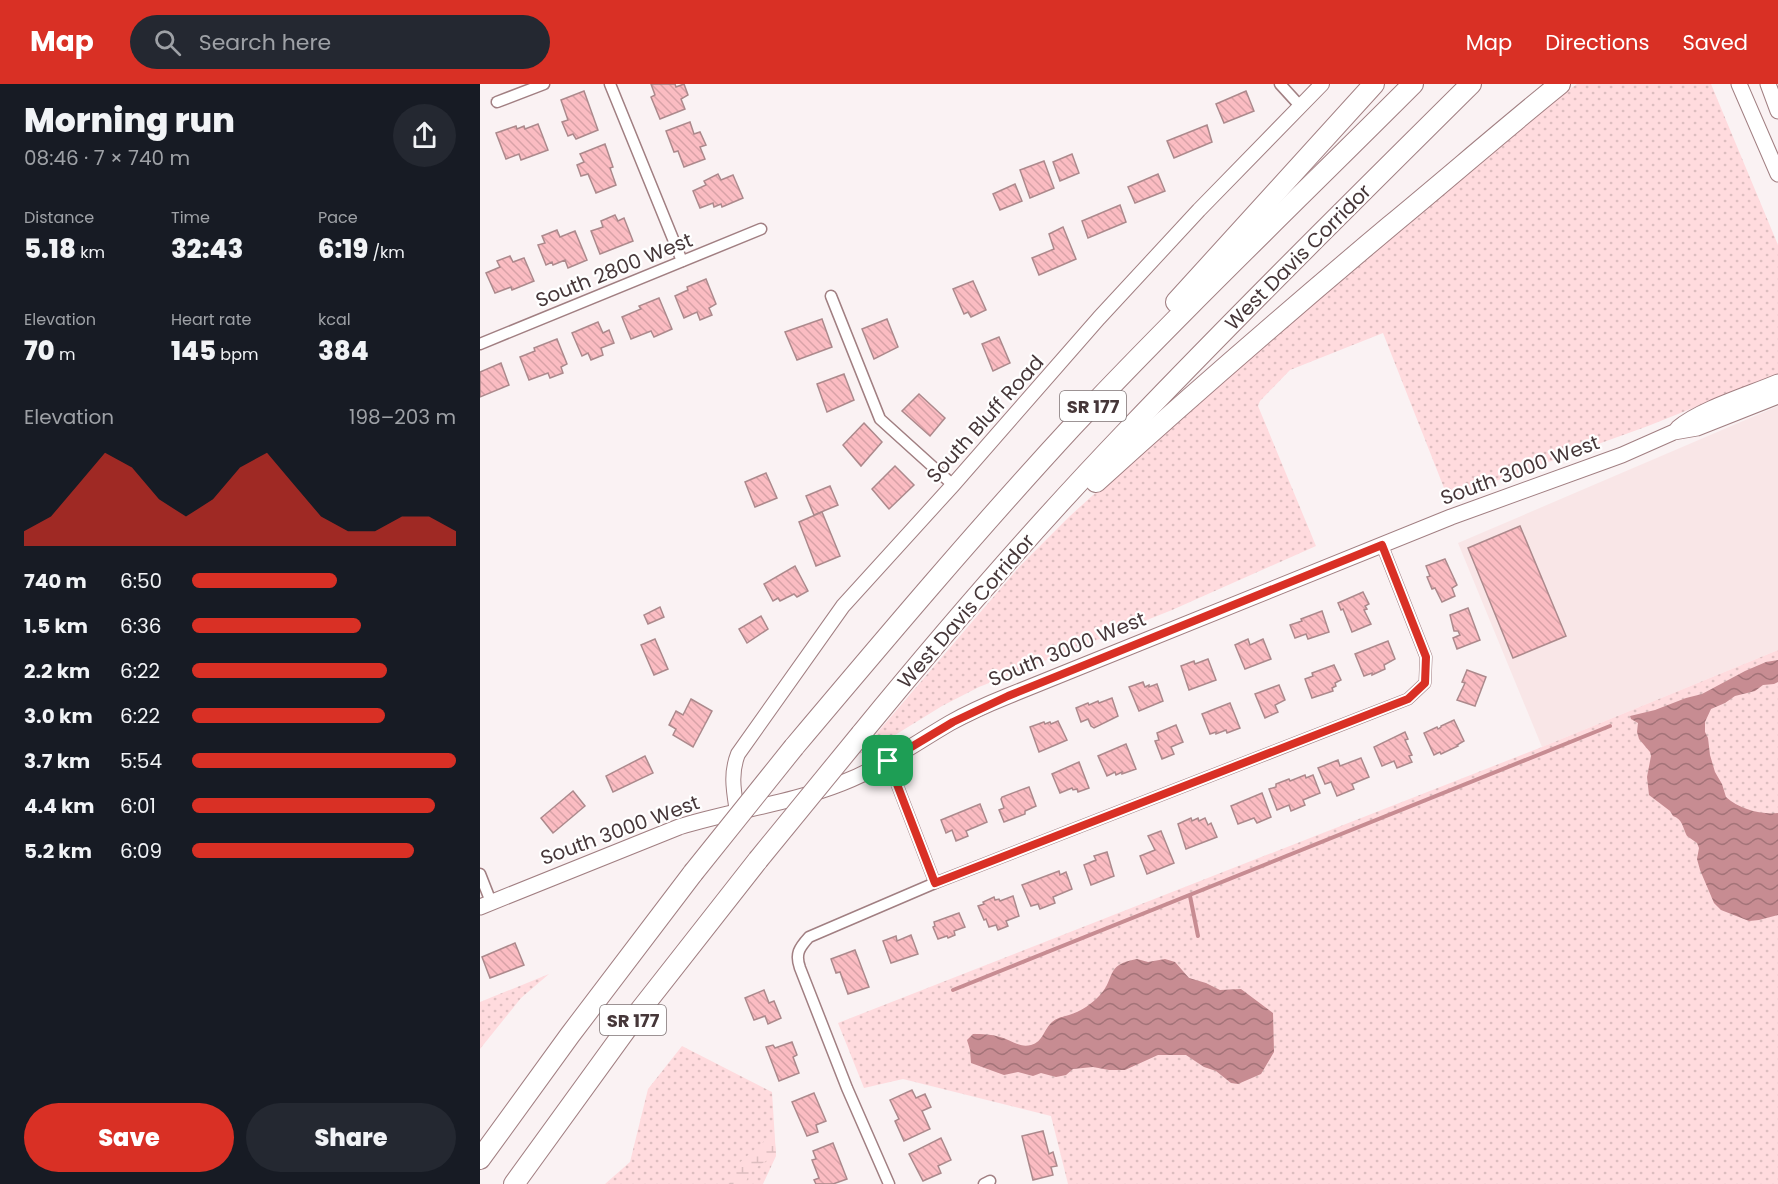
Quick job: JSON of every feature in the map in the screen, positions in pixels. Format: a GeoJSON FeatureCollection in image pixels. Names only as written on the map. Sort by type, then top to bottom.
{"type":"FeatureCollection","features":[{"type":"Feature","properties":{"kind":"highway"},"geometry":{"type":"LineString","coordinates":[[1007,500],[1037,455],[1374,84]]}},
{"type":"Feature","properties":{"kind":"highway","name":"SR 177"},"geometry":{"type":"LineString","coordinates":[[480,1159],[570,1035],[693,873],[794,747],[967,543],[1131,365],[1413,84]]}},
{"type":"Feature","properties":{"kind":"highway","name":"West Davis Corridor"},"geometry":{"type":"LineString","coordinates":[[513,1184],[638,1013],[758,860],[908,676],[1031,536],[1134,424],[1471,84]]}},
{"type":"Feature","properties":{"kind":"highway"},"geometry":{"type":"LineString","coordinates":[[1031,536],[1079,497],[1198,390],[1329,278],[1560,84]]}},
{"type":"Feature","properties":{"kind":"main road"},"geometry":{"type":"LineString","coordinates":[[1739,84],[1778,174]]}},
{"type":"Feature","properties":{"kind":"main road"},"geometry":{"type":"LineString","coordinates":[[1768,84],[1778,111]]}},
{"type":"Feature","properties":{"kind":"main road","name":"South 3000 West"},"geometry":{"type":"LineString","coordinates":[[1674,432],[1695,417],[1778,382]]}},
{"type":"Feature","properties":{"kind":"main road","name":"South 3000 West"},"geometry":{"type":"LineString","coordinates":[[486,904],[679,827],[779,803],[866,773],[953,722],[1008,696],[1514,493],[1622,455],[1674,432],[1697,428],[1778,396]]}},
{"type":"Feature","properties":{"kind":"street"},"geometry":{"type":"LineString","coordinates":[[497,102],[544,84]]}},
{"type":"Feature","properties":{"kind":"street"},"geometry":{"type":"LineString","coordinates":[[610,84],[682,261]]}},
{"type":"Feature","properties":{"kind":"street"},"geometry":{"type":"LineString","coordinates":[[1280,84],[1301,107]]}},
{"type":"Feature","properties":{"kind":"street","name":"South Bluff Road"},"geometry":{"type":"LineString","coordinates":[[737,812],[733,771],[738,754],[843,606],[953,486],[1198,210],[1322,84]]}},
{"type":"Feature","properties":{"kind":"street","name":"South 2800 West"},"geometry":{"type":"LineString","coordinates":[[480,344],[761,229]]}},
{"type":"Feature","properties":{"kind":"street"},"geometry":{"type":"LineString","coordinates":[[831,297],[880,419],[953,486]]}},
{"type":"Feature","properties":{"kind":"street"},"geometry":{"type":"LineString","coordinates":[[889,1184],[847,1088],[798,961],[798,951],[809,937],[935,883],[1408,699],[1425,683],[1426,657],[1382,545]]}},
{"type":"Feature","properties":{"kind":"street"},"geometry":{"type":"LineString","coordinates":[[888,761],[935,883]]}},
{"type":"Feature","properties":{"kind":"street"},"geometry":{"type":"LineString","coordinates":[[480,874],[486,904]]}},
{"type":"Feature","properties":{"kind":"shaded area"},"geometry":{"type":"Polygon","coordinates":[[[1778,406],[1778,650],[1542,747],[1458,543],[1778,406]]]}},
{"type":"Feature","properties":{"kind":"green space"},"geometry":{"type":"Polygon","coordinates":[[[1577,84],[1711,84],[1778,245],[1778,374],[1648,426],[1448,498],[1383,333],[1290,370],[1260,401],[1258,406],[1316,546],[1172,610],[979,687],[859,754],[1020,566],[1070,516],[1180,416],[1535,114],[1577,84]]]}},
{"type":"Feature","properties":{"kind":"green space"},"geometry":{"type":"Polygon","coordinates":[[[1778,650],[1778,1184],[1068,1184],[1051,1116],[903,1079],[864,1088],[838,1023],[1542,747],[1778,650]]]}},
{"type":"Feature","properties":{"kind":"green space"},"geometry":{"type":"Polygon","coordinates":[[[549,974],[521,998],[480,1049],[480,1002],[549,974]]]}},
{"type":"Feature","properties":{"kind":"green space"},"geometry":{"type":"Polygon","coordinates":[[[682,1046],[772,1092],[776,1156],[763,1184],[605,1184],[630,1162],[648,1089],[682,1046]]]}},
{"type":"Feature","properties":{"kind":"green space"},"geometry":{"type":"Polygon","coordinates":[[[774,1132],[776,1154],[750,1172],[745,1184],[729,1184],[738,1164],[774,1132]]]}},
{"type":"Feature","properties":{"kind":"water"},"geometry":{"type":"Polygon","coordinates":[[[1778,660],[1778,682],[1735,696],[1711,709],[1705,722],[1710,755],[1726,797],[1750,810],[1778,813],[1778,915],[1749,921],[1721,910],[1714,903],[1700,870],[1697,843],[1687,836],[1679,819],[1649,795],[1647,777],[1651,756],[1639,739],[1638,723],[1630,716],[1702,694],[1745,671],[1766,662],[1778,660]]]}},
{"type":"Feature","properties":{"kind":"water"},"geometry":{"type":"Polygon","coordinates":[[[1137,959],[1148,962],[1165,959],[1175,962],[1189,978],[1220,990],[1241,989],[1273,1013],[1274,1052],[1261,1074],[1238,1084],[1231,1083],[1216,1071],[1204,1067],[1186,1055],[1158,1055],[1125,1070],[1093,1067],[1073,1069],[1066,1075],[1056,1077],[1041,1073],[1033,1076],[1018,1072],[1004,1075],[971,1063],[967,1040],[973,1034],[997,1036],[1015,1043],[1031,1045],[1041,1038],[1054,1020],[1078,1012],[1097,998],[1105,989],[1115,969],[1137,959]]]}},
{"type":"Feature","properties":{"kind":"building"},"geometry":{"type":"Polygon","coordinates":[[[651,84],[675,84],[676,87],[684,84],[688,95],[681,99],[685,109],[660,119],[651,97],[655,95],[651,84]]]}},
{"type":"Feature","properties":{"kind":"building"},"geometry":{"type":"Polygon","coordinates":[[[584,91],[598,130],[576,139],[573,134],[568,136],[562,122],[568,120],[561,100],[584,91]]]}},
{"type":"Feature","properties":{"kind":"building"},"geometry":{"type":"Polygon","coordinates":[[[1246,91],[1254,111],[1224,123],[1216,104],[1246,91]]]}},
{"type":"Feature","properties":{"kind":"building"},"geometry":{"type":"Polygon","coordinates":[[[690,122],[694,134],[700,132],[706,145],[700,147],[705,159],[684,167],[678,151],[674,152],[666,131],[690,122]]]}},
{"type":"Feature","properties":{"kind":"building"},"geometry":{"type":"Polygon","coordinates":[[[538,124],[548,150],[521,160],[519,154],[506,159],[496,133],[516,126],[517,129],[524,126],[525,129],[538,124]]]}},
{"type":"Feature","properties":{"kind":"building"},"geometry":{"type":"Polygon","coordinates":[[[1207,125],[1212,142],[1174,158],[1167,141],[1207,125]]]}},
{"type":"Feature","properties":{"kind":"building"},"geometry":{"type":"Polygon","coordinates":[[[605,144],[616,185],[596,193],[588,174],[581,176],[577,165],[584,162],[580,154],[605,144]]]}},
{"type":"Feature","properties":{"kind":"building"},"geometry":{"type":"Polygon","coordinates":[[[1072,154],[1079,173],[1060,181],[1053,162],[1072,154]]]}},
{"type":"Feature","properties":{"kind":"building"},"geometry":{"type":"Polygon","coordinates":[[[1044,161],[1054,188],[1030,198],[1020,170],[1044,161]]]}},
{"type":"Feature","properties":{"kind":"building"},"geometry":{"type":"Polygon","coordinates":[[[718,174],[721,180],[733,175],[743,198],[722,207],[721,204],[714,207],[713,203],[700,208],[693,191],[706,185],[704,181],[718,174]]]}},
{"type":"Feature","properties":{"kind":"building"},"geometry":{"type":"Polygon","coordinates":[[[1158,174],[1165,191],[1135,203],[1128,187],[1158,174]]]}},
{"type":"Feature","properties":{"kind":"building"},"geometry":{"type":"Polygon","coordinates":[[[1015,184],[1022,201],[1000,210],[993,194],[1015,184]]]}},
{"type":"Feature","properties":{"kind":"building"},"geometry":{"type":"Polygon","coordinates":[[[1120,205],[1126,222],[1088,238],[1082,221],[1120,205]]]}},
{"type":"Feature","properties":{"kind":"building"},"geometry":{"type":"Polygon","coordinates":[[[615,215],[618,221],[624,218],[633,241],[600,254],[591,231],[603,227],[601,221],[615,215]]]}},
{"type":"Feature","properties":{"kind":"building"},"geometry":{"type":"Polygon","coordinates":[[[1063,227],[1076,259],[1039,275],[1032,258],[1054,249],[1049,234],[1063,227]]]}},
{"type":"Feature","properties":{"kind":"building"},"geometry":{"type":"Polygon","coordinates":[[[557,230],[560,237],[575,231],[587,260],[568,268],[565,260],[546,265],[538,245],[545,243],[542,236],[557,230]]]}},
{"type":"Feature","properties":{"kind":"building"},"geometry":{"type":"Polygon","coordinates":[[[510,256],[513,262],[524,258],[534,281],[512,290],[511,287],[495,293],[486,273],[500,267],[497,261],[510,256]]]}},
{"type":"Feature","properties":{"kind":"building"},"geometry":{"type":"Polygon","coordinates":[[[706,279],[716,304],[709,308],[712,315],[700,320],[697,312],[684,318],[675,296],[688,290],[687,287],[706,279]]]}},
{"type":"Feature","properties":{"kind":"building"},"geometry":{"type":"Polygon","coordinates":[[[973,281],[986,310],[971,317],[968,312],[964,314],[953,289],[973,281]]]}},
{"type":"Feature","properties":{"kind":"building"},"geometry":{"type":"Polygon","coordinates":[[[659,298],[672,329],[654,337],[651,331],[631,339],[622,317],[641,309],[639,306],[659,298]]]}},
{"type":"Feature","properties":{"kind":"building"},"geometry":{"type":"Polygon","coordinates":[[[822,319],[832,347],[797,360],[785,332],[822,319]]]}},
{"type":"Feature","properties":{"kind":"building"},"geometry":{"type":"Polygon","coordinates":[[[887,319],[898,347],[874,359],[862,329],[887,319]]]}},
{"type":"Feature","properties":{"kind":"building"},"geometry":{"type":"Polygon","coordinates":[[[598,322],[603,333],[609,330],[614,343],[601,348],[603,355],[591,360],[588,353],[582,356],[572,333],[598,322]]]}},
{"type":"Feature","properties":{"kind":"building"},"geometry":{"type":"Polygon","coordinates":[[[999,337],[1010,363],[993,371],[982,344],[999,337]]]}},
{"type":"Feature","properties":{"kind":"building"},"geometry":{"type":"Polygon","coordinates":[[[557,339],[567,364],[561,367],[563,373],[550,378],[548,373],[529,380],[520,357],[535,351],[534,348],[557,339]]]}},
{"type":"Feature","properties":{"kind":"building"},"geometry":{"type":"Polygon","coordinates":[[[501,363],[509,385],[480,397],[480,372],[501,363]]]}},
{"type":"Feature","properties":{"kind":"building"},"geometry":{"type":"Polygon","coordinates":[[[844,374],[854,400],[827,412],[817,384],[844,374]]]}},
{"type":"Feature","properties":{"kind":"building"},"geometry":{"type":"Polygon","coordinates":[[[919,394],[945,418],[930,436],[902,411],[919,394]]]}},
{"type":"Feature","properties":{"kind":"building"},"geometry":{"type":"Polygon","coordinates":[[[864,423],[882,442],[861,466],[843,445],[864,423]]]}},
{"type":"Feature","properties":{"kind":"building"},"geometry":{"type":"Polygon","coordinates":[[[895,466],[914,485],[889,509],[872,489],[895,466]]]}},
{"type":"Feature","properties":{"kind":"building"},"geometry":{"type":"Polygon","coordinates":[[[766,473],[777,498],[755,507],[745,482],[766,473]]]}},
{"type":"Feature","properties":{"kind":"building"},"geometry":{"type":"Polygon","coordinates":[[[830,486],[838,505],[814,515],[806,496],[830,486]]]}},
{"type":"Feature","properties":{"kind":"building"},"geometry":{"type":"Polygon","coordinates":[[[822,512],[840,556],[816,566],[799,522],[822,512]]]}},
{"type":"Feature","properties":{"kind":"building"},"geometry":{"type":"Polygon","coordinates":[[[1520,526],[1566,636],[1513,658],[1468,548],[1520,526]]]}},
{"type":"Feature","properties":{"kind":"building"},"geometry":{"type":"Polygon","coordinates":[[[1445,559],[1457,585],[1452,588],[1455,596],[1442,602],[1435,588],[1432,589],[1427,577],[1430,576],[1426,566],[1445,559]]]}},
{"type":"Feature","properties":{"kind":"building"},"geometry":{"type":"Polygon","coordinates":[[[795,566],[808,591],[797,597],[794,594],[780,601],[778,598],[773,601],[764,584],[795,566]]]}},
{"type":"Feature","properties":{"kind":"building"},"geometry":{"type":"Polygon","coordinates":[[[1363,592],[1369,604],[1364,610],[1371,624],[1352,632],[1343,609],[1341,610],[1338,603],[1363,592]]]}},
{"type":"Feature","properties":{"kind":"building"},"geometry":{"type":"Polygon","coordinates":[[[660,607],[664,617],[648,624],[644,615],[660,607]]]}},
{"type":"Feature","properties":{"kind":"building"},"geometry":{"type":"Polygon","coordinates":[[[1468,608],[1480,640],[1457,649],[1453,638],[1460,635],[1458,631],[1454,631],[1450,615],[1468,608]]]}},
{"type":"Feature","properties":{"kind":"building"},"geometry":{"type":"Polygon","coordinates":[[[1322,611],[1329,632],[1308,639],[1306,634],[1295,638],[1290,625],[1322,611]]]}},
{"type":"Feature","properties":{"kind":"building"},"geometry":{"type":"Polygon","coordinates":[[[761,616],[768,629],[747,643],[739,629],[761,616]]]}},
{"type":"Feature","properties":{"kind":"building"},"geometry":{"type":"Polygon","coordinates":[[[655,639],[668,669],[654,675],[641,645],[655,639]]]}},
{"type":"Feature","properties":{"kind":"building"},"geometry":{"type":"Polygon","coordinates":[[[1248,639],[1250,645],[1263,639],[1271,659],[1245,669],[1235,645],[1248,639]]]}},
{"type":"Feature","properties":{"kind":"building"},"geometry":{"type":"Polygon","coordinates":[[[1388,641],[1395,659],[1384,665],[1385,669],[1364,676],[1355,654],[1388,641]]]}},
{"type":"Feature","properties":{"kind":"building"},"geometry":{"type":"Polygon","coordinates":[[[1208,659],[1216,680],[1189,690],[1181,666],[1208,659]]]}},
{"type":"Feature","properties":{"kind":"building"},"geometry":{"type":"Polygon","coordinates":[[[1334,665],[1341,680],[1335,683],[1333,691],[1312,698],[1305,679],[1313,676],[1312,673],[1334,665]]]}},
{"type":"Feature","properties":{"kind":"building"},"geometry":{"type":"Polygon","coordinates":[[[1467,670],[1486,677],[1475,706],[1457,700],[1465,683],[1462,682],[1467,670]]]}},
{"type":"Feature","properties":{"kind":"building"},"geometry":{"type":"Polygon","coordinates":[[[1143,682],[1145,687],[1157,684],[1163,701],[1139,711],[1129,687],[1143,682]]]}},
{"type":"Feature","properties":{"kind":"building"},"geometry":{"type":"Polygon","coordinates":[[[1279,685],[1285,700],[1275,705],[1278,712],[1265,718],[1255,694],[1279,685]]]}},
{"type":"Feature","properties":{"kind":"building"},"geometry":{"type":"Polygon","coordinates":[[[1112,698],[1118,716],[1094,728],[1088,719],[1081,722],[1076,708],[1112,698]]]}},
{"type":"Feature","properties":{"kind":"building"},"geometry":{"type":"Polygon","coordinates":[[[691,699],[712,711],[693,747],[673,735],[676,729],[669,725],[676,711],[683,715],[691,699]]]}},
{"type":"Feature","properties":{"kind":"building"},"geometry":{"type":"Polygon","coordinates":[[[1230,703],[1240,728],[1227,733],[1226,730],[1210,734],[1202,714],[1230,703]]]}},
{"type":"Feature","properties":{"kind":"building"},"geometry":{"type":"Polygon","coordinates":[[[1454,720],[1464,741],[1441,754],[1440,752],[1434,755],[1424,733],[1437,727],[1438,729],[1454,720]]]}},
{"type":"Feature","properties":{"kind":"building"},"geometry":{"type":"Polygon","coordinates":[[[1058,721],[1067,740],[1039,752],[1030,727],[1044,722],[1051,724],[1058,721]]]}},
{"type":"Feature","properties":{"kind":"building"},"geometry":{"type":"Polygon","coordinates":[[[1176,725],[1183,742],[1171,747],[1174,754],[1162,759],[1155,741],[1159,740],[1157,733],[1176,725]]]}},
{"type":"Feature","properties":{"kind":"building"},"geometry":{"type":"Polygon","coordinates":[[[1405,732],[1408,739],[1405,740],[1412,755],[1409,756],[1412,762],[1397,768],[1394,761],[1382,766],[1374,747],[1405,732]]]}},
{"type":"Feature","properties":{"kind":"building"},"geometry":{"type":"Polygon","coordinates":[[[1126,744],[1136,769],[1116,775],[1115,772],[1107,776],[1098,756],[1126,744]]]}},
{"type":"Feature","properties":{"kind":"building"},"geometry":{"type":"Polygon","coordinates":[[[645,756],[653,773],[613,792],[606,776],[645,756]]]}},
{"type":"Feature","properties":{"kind":"building"},"geometry":{"type":"Polygon","coordinates":[[[1361,758],[1369,777],[1352,784],[1354,789],[1337,796],[1331,782],[1325,784],[1318,768],[1338,760],[1340,766],[1361,758]]]}},
{"type":"Feature","properties":{"kind":"building"},"geometry":{"type":"Polygon","coordinates":[[[1079,762],[1089,788],[1078,792],[1077,789],[1072,788],[1060,793],[1052,774],[1079,762]]]}},
{"type":"Feature","properties":{"kind":"building"},"geometry":{"type":"Polygon","coordinates":[[[1305,775],[1306,778],[1313,775],[1320,793],[1303,800],[1305,805],[1291,811],[1289,805],[1277,810],[1269,789],[1276,787],[1276,784],[1305,775]]]}},
{"type":"Feature","properties":{"kind":"building"},"geometry":{"type":"Polygon","coordinates":[[[1029,787],[1036,806],[1025,811],[1025,814],[1004,822],[999,810],[1004,808],[1002,797],[1029,787]]]}},
{"type":"Feature","properties":{"kind":"building"},"geometry":{"type":"Polygon","coordinates":[[[573,791],[585,806],[553,833],[541,818],[573,791]]]}},
{"type":"Feature","properties":{"kind":"building"},"geometry":{"type":"Polygon","coordinates":[[[1262,793],[1271,817],[1257,823],[1254,818],[1238,824],[1231,806],[1262,793]]]}},
{"type":"Feature","properties":{"kind":"building"},"geometry":{"type":"Polygon","coordinates":[[[980,804],[987,822],[966,831],[968,836],[956,841],[952,830],[946,833],[941,820],[980,804]]]}},
{"type":"Feature","properties":{"kind":"building"},"geometry":{"type":"Polygon","coordinates":[[[1191,818],[1192,821],[1198,818],[1199,821],[1205,818],[1208,825],[1211,823],[1217,837],[1186,849],[1178,824],[1191,818]]]}},
{"type":"Feature","properties":{"kind":"building"},"geometry":{"type":"Polygon","coordinates":[[[1161,831],[1174,863],[1147,874],[1140,856],[1155,850],[1148,836],[1161,831]]]}},
{"type":"Feature","properties":{"kind":"building"},"geometry":{"type":"Polygon","coordinates":[[[1107,852],[1114,876],[1091,885],[1084,865],[1096,860],[1094,856],[1107,852]]]}},
{"type":"Feature","properties":{"kind":"building"},"geometry":{"type":"Polygon","coordinates":[[[1059,871],[1060,875],[1066,872],[1072,889],[1053,897],[1055,903],[1040,909],[1038,904],[1031,906],[1022,885],[1059,871]]]}},
{"type":"Feature","properties":{"kind":"building"},"geometry":{"type":"Polygon","coordinates":[[[1013,896],[1019,916],[1006,921],[1008,926],[998,930],[996,925],[989,927],[978,906],[994,897],[995,900],[1000,901],[1013,896]]]}},
{"type":"Feature","properties":{"kind":"building"},"geometry":{"type":"Polygon","coordinates":[[[959,913],[965,927],[954,931],[955,935],[938,939],[933,927],[934,922],[959,913]]]}},
{"type":"Feature","properties":{"kind":"building"},"geometry":{"type":"Polygon","coordinates":[[[911,935],[918,954],[891,963],[883,941],[896,936],[897,941],[911,935]]]}},
{"type":"Feature","properties":{"kind":"building"},"geometry":{"type":"Polygon","coordinates":[[[515,943],[524,965],[490,978],[482,957],[515,943]]]}},
{"type":"Feature","properties":{"kind":"building"},"geometry":{"type":"Polygon","coordinates":[[[855,950],[869,987],[848,994],[840,972],[836,973],[831,959],[855,950]]]}},
{"type":"Feature","properties":{"kind":"building"},"geometry":{"type":"Polygon","coordinates":[[[764,990],[769,1003],[774,1001],[781,1018],[768,1024],[765,1016],[754,1020],[745,998],[764,990]]]}},
{"type":"Feature","properties":{"kind":"building"},"geometry":{"type":"Polygon","coordinates":[[[792,1042],[797,1055],[793,1057],[799,1073],[779,1081],[766,1047],[773,1045],[775,1048],[792,1042]]]}},
{"type":"Feature","properties":{"kind":"building"},"geometry":{"type":"Polygon","coordinates":[[[912,1090],[916,1098],[925,1094],[931,1107],[922,1111],[930,1129],[904,1141],[895,1121],[899,1119],[890,1100],[912,1090]]]}},
{"type":"Feature","properties":{"kind":"building"},"geometry":{"type":"Polygon","coordinates":[[[814,1093],[826,1121],[816,1125],[818,1132],[807,1136],[792,1102],[814,1093]]]}},
{"type":"Feature","properties":{"kind":"building"},"geometry":{"type":"Polygon","coordinates":[[[1043,1131],[1049,1154],[1053,1152],[1057,1166],[1051,1167],[1053,1175],[1033,1180],[1022,1136],[1043,1131]]]}},
{"type":"Feature","properties":{"kind":"building"},"geometry":{"type":"Polygon","coordinates":[[[941,1138],[951,1160],[938,1166],[941,1173],[923,1181],[909,1154],[941,1138]]]}},
{"type":"Feature","properties":{"kind":"building"},"geometry":{"type":"Polygon","coordinates":[[[833,1143],[847,1179],[833,1184],[816,1184],[814,1180],[819,1178],[812,1160],[816,1159],[813,1151],[833,1143]]]}},
{"type":"Feature","properties":{"kind":"waterway"},"geometry":{"type":"LineString","coordinates":[[953,990],[1610,726]]}},
{"type":"Feature","properties":{"kind":"waterway"},"geometry":{"type":"LineString","coordinates":[[1190,896],[1198,936]]}},
{"type":"Feature","properties":{"kind":"route"},"geometry":{"type":"LineString","coordinates":[[1382,545],[1426,657],[1425,683],[1408,699],[935,883],[888,761],[980,708],[1382,545]]}}]}
